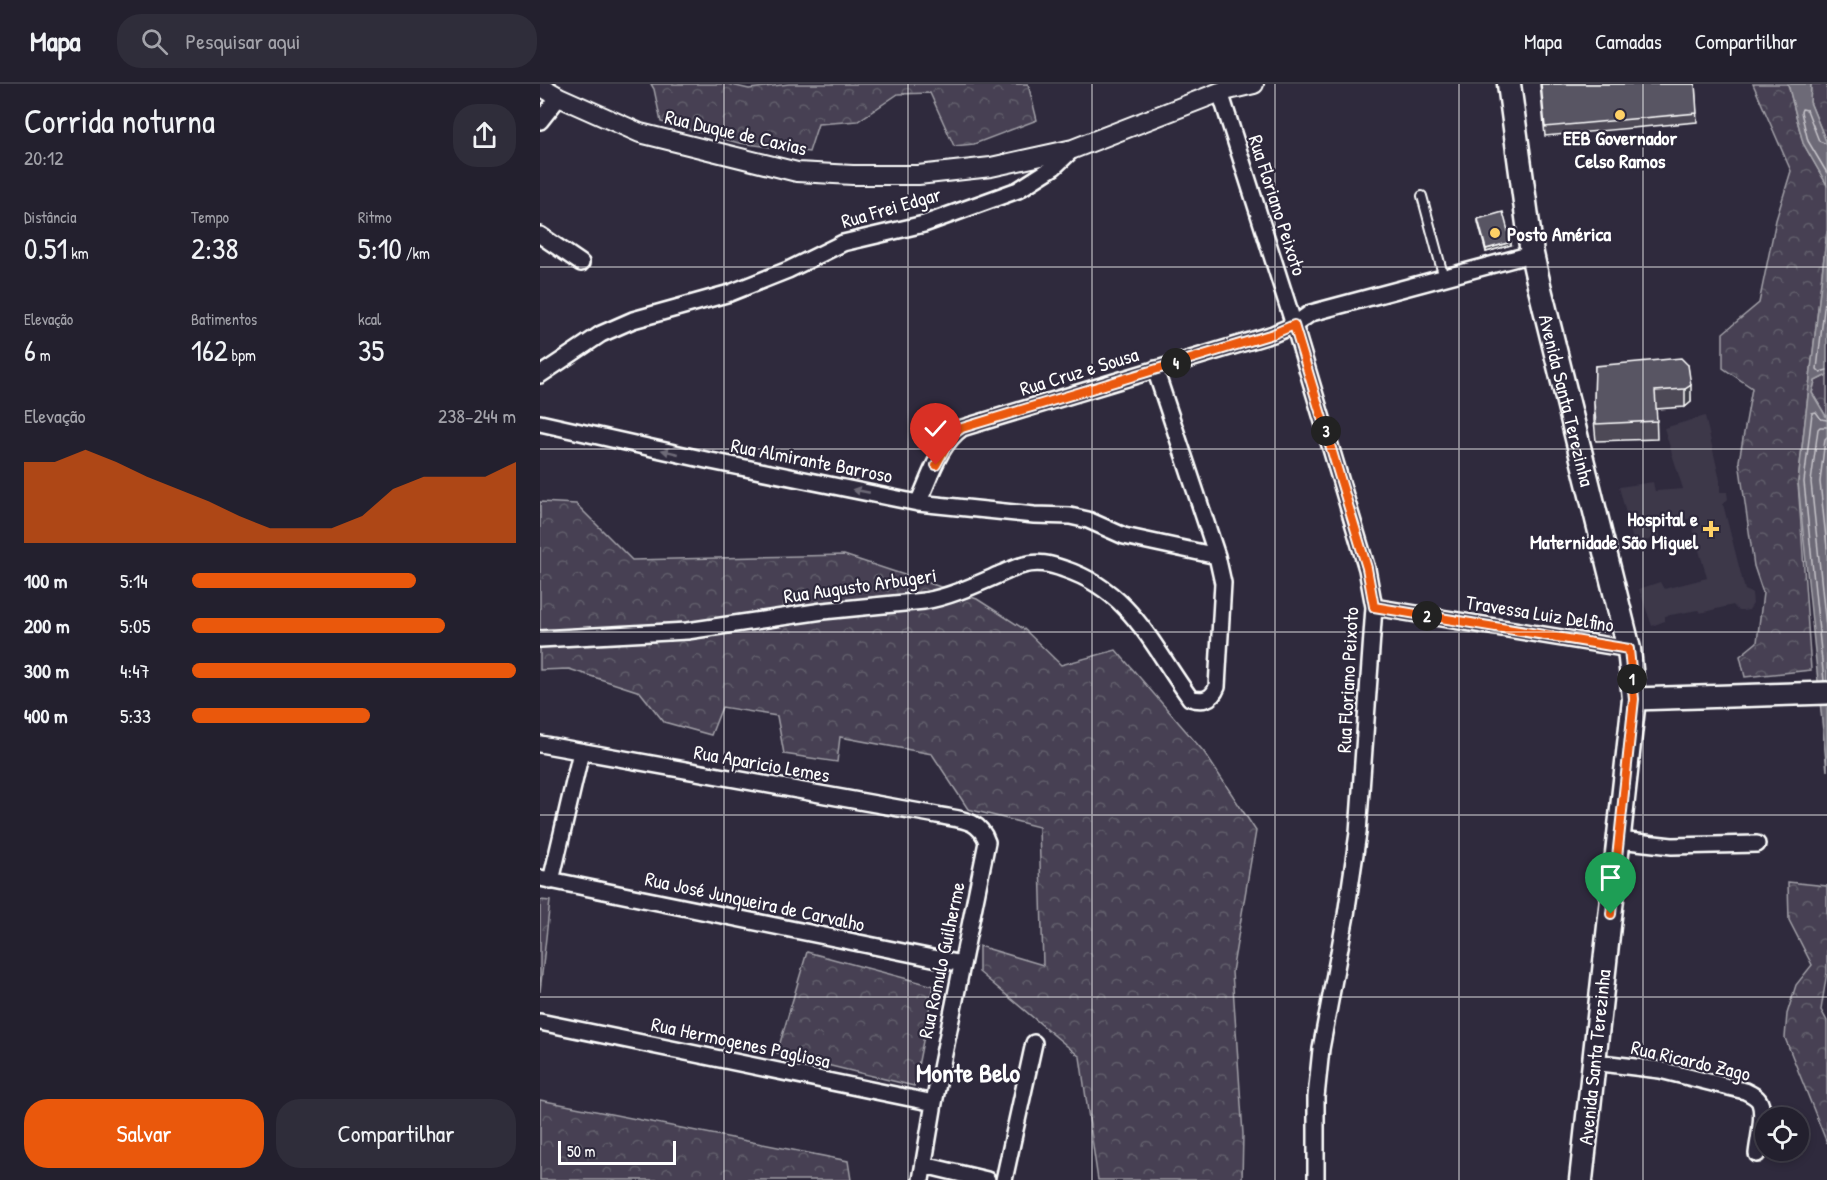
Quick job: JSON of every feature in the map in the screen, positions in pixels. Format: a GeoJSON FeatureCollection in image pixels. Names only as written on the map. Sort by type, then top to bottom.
{"type":"FeatureCollection","features":[{"type":"Feature","properties":{"kind":"main road","name":"Avenida Santa Terezinha"},"geometry":{"type":"LineString","coordinates":[[1509,84],[1532,254],[1629,649],[1634,699],[1581,1180]]}},
{"type":"Feature","properties":{"kind":"main road"},"geometry":{"type":"LineString","coordinates":[[1634,699],[1827,693]]}},
{"type":"Feature","properties":{"kind":"street","name":"Rua Frei Edgar"},"geometry":{"type":"LineString","coordinates":[[540,375],[601,334],[633,320],[730,293],[788,270],[843,243],[924,224],[1018,190],[1054,167],[1073,149],[1220,92],[1254,84]]}},
{"type":"Feature","properties":{"kind":"street","name":"Rua Duque de Caxias"},"geometry":{"type":"LineString","coordinates":[[540,86],[559,97],[640,133],[797,172],[918,175],[991,167],[1073,149]]}},
{"type":"Feature","properties":{"kind":"street","name":"Rua Floriano Peixoto"},"geometry":{"type":"LineString","coordinates":[[1220,92],[1294,325],[1367,568],[1374,607],[1358,833],[1346,915],[1321,1049],[1316,1097],[1316,1180]]}},
{"type":"Feature","properties":{"kind":"street"},"geometry":{"type":"LineString","coordinates":[[540,121],[559,97]]}},
{"type":"Feature","properties":{"kind":"street"},"geometry":{"type":"LineString","coordinates":[[540,235],[581,263]]}},
{"type":"Feature","properties":{"kind":"street","name":"Rua Cruz e Sousa"},"geometry":{"type":"LineString","coordinates":[[918,503],[945,445],[952,435],[962,428],[1273,334],[1294,325],[1311,313],[1532,254]]}},
{"type":"Feature","properties":{"kind":"street","name":"Rua Augusto Arbugeri"},"geometry":{"type":"LineString","coordinates":[[540,639],[687,631],[823,610],[924,601],[1023,565],[1038,562],[1077,573],[1119,600],[1137,620],[1190,698],[1199,701],[1214,695],[1217,687],[1223,583],[1217,556],[1155,369]]}},
{"type":"Feature","properties":{"kind":"street","name":"Rua Almirante Barroso"},"geometry":{"type":"LineString","coordinates":[[540,423],[706,460],[918,503],[1035,515],[1070,516],[1088,520],[1124,536],[1217,556]]}},
{"type":"Feature","properties":{"kind":"street","name":"Travessa Luiz Delfino"},"geometry":{"type":"LineString","coordinates":[[1374,607],[1629,649]]}},
{"type":"Feature","properties":{"kind":"street","name":"Rua Aparicio Lemes"},"geometry":{"type":"LineString","coordinates":[[540,744],[976,824]]}},
{"type":"Feature","properties":{"kind":"street"},"geometry":{"type":"LineString","coordinates":[[545,880],[581,752]]}},
{"type":"Feature","properties":{"kind":"street","name":"Rua Romulo Guilherme"},"geometry":{"type":"LineString","coordinates":[[922,1172],[987,842],[984,831],[976,824]]}},
{"type":"Feature","properties":{"kind":"street"},"geometry":{"type":"LineString","coordinates":[[1619,840],[1672,846],[1756,844]]}},
{"type":"Feature","properties":{"kind":"street","name":"Rua José Junqueira de Carvalho"},"geometry":{"type":"LineString","coordinates":[[545,880],[962,964]]}},
{"type":"Feature","properties":{"kind":"street","name":"Rua Hermogenes Pagliosa"},"geometry":{"type":"LineString","coordinates":[[540,1022],[934,1103]]}},
{"type":"Feature","properties":{"kind":"street"},"geometry":{"type":"LineString","coordinates":[[1004,1180],[1034,1043]]}},
{"type":"Feature","properties":{"kind":"street","name":"Rua Ricardo Zago"},"geometry":{"type":"LineString","coordinates":[[1593,1062],[1660,1070],[1745,1091],[1755,1096],[1760,1107]]}},
{"type":"Feature","properties":{"kind":"street"},"geometry":{"type":"LineString","coordinates":[[922,1172],[987,1180]]}},
{"type":"Feature","properties":{"kind":"lane"},"geometry":{"type":"LineString","coordinates":[[1422,196],[1443,278]]}},
{"type":"Feature","properties":{"kind":"shaded area","name":"Hospital e Maternidade São Miguel"},"geometry":{"type":"Polygon","coordinates":[[[1705,416],[1720,480],[1720,492],[1727,492],[1728,499],[1723,504],[1745,590],[1752,593],[1753,604],[1749,610],[1743,611],[1738,611],[1733,605],[1700,613],[1698,610],[1665,616],[1665,621],[1652,626],[1639,589],[1660,582],[1664,589],[1707,578],[1690,519],[1658,521],[1660,537],[1634,544],[1619,487],[1653,482],[1655,491],[1683,489],[1664,428],[1705,416]]]}},
{"type":"Feature","properties":{"kind":"green space"},"geometry":{"type":"Polygon","coordinates":[[[651,84],[727,84],[749,89],[789,84],[1028,84],[1037,120],[974,144],[954,146],[930,93],[898,94],[858,121],[818,124],[809,152],[739,143],[661,122],[651,84]]]}},
{"type":"Feature","properties":{"kind":"green space"},"geometry":{"type":"Polygon","coordinates":[[[1753,84],[1788,84],[1803,143],[1827,185],[1827,231],[1798,482],[1811,670],[1745,677],[1740,656],[1757,642],[1763,593],[1754,566],[1739,461],[1752,388],[1723,368],[1723,333],[1759,303],[1776,220],[1791,171],[1753,84]]]}},
{"type":"Feature","properties":{"kind":"green space"},"geometry":{"type":"Polygon","coordinates":[[[1811,84],[1827,84],[1827,144],[1810,102],[1811,84]]]}},
{"type":"Feature","properties":{"kind":"green space"},"geometry":{"type":"Polygon","coordinates":[[[1827,375],[1827,418],[1812,393],[1815,381],[1827,375]]]}},
{"type":"Feature","properties":{"kind":"green space"},"geometry":{"type":"Polygon","coordinates":[[[540,502],[576,504],[632,560],[844,555],[977,599],[1024,629],[1061,665],[1116,650],[1204,752],[1256,831],[1232,972],[1243,1134],[1242,1180],[1098,1180],[1080,1057],[979,972],[979,946],[1043,965],[1039,827],[968,809],[932,754],[840,737],[837,762],[784,754],[777,716],[722,707],[711,735],[664,722],[640,692],[569,669],[540,670],[540,502]]]}},
{"type":"Feature","properties":{"kind":"green space"},"geometry":{"type":"Polygon","coordinates":[[[1788,882],[1827,886],[1827,972],[1821,1010],[1827,1021],[1827,1143],[1785,1038],[1787,1014],[1796,985],[1812,965],[1789,920],[1788,882]]]}},
{"type":"Feature","properties":{"kind":"green space"},"geometry":{"type":"Polygon","coordinates":[[[540,900],[550,901],[540,992],[540,900]]]}},
{"type":"Feature","properties":{"kind":"green space"},"geometry":{"type":"Polygon","coordinates":[[[807,952],[934,986],[914,1086],[777,1053],[807,952]]]}},
{"type":"Feature","properties":{"kind":"green space"},"geometry":{"type":"Polygon","coordinates":[[[540,1100],[848,1161],[851,1180],[540,1180],[540,1100]]]}},
{"type":"Feature","properties":{"kind":"water"},"geometry":{"type":"Polygon","coordinates":[[[1788,84],[1811,84],[1810,102],[1827,144],[1827,185],[1803,143],[1788,84]]]}},
{"type":"Feature","properties":{"kind":"water"},"geometry":{"type":"Polygon","coordinates":[[[1827,231],[1827,375],[1815,381],[1812,393],[1827,418],[1827,771],[1798,482],[1827,231]]]}},
{"type":"Feature","properties":{"kind":"building","name":"EEB Governador Celso Ramos"},"geometry":{"type":"Polygon","coordinates":[[[1541,84],[1695,84],[1697,113],[1545,127],[1541,84]]]}},
{"type":"Feature","properties":{"kind":"building","name":"Posto América"},"geometry":{"type":"Polygon","coordinates":[[[1503,212],[1511,242],[1486,249],[1478,219],[1503,212]]]}},
{"type":"Feature","properties":{"kind":"building"},"geometry":{"type":"Polygon","coordinates":[[[1681,358],[1688,365],[1691,385],[1685,389],[1655,391],[1657,421],[1596,424],[1595,366],[1681,358]]]}},
{"type":"Feature","properties":{"kind":"place","name":"EEB Governador Celso Ramos"},"geometry":{"type":"Point","coordinates":[1620,115]}},
{"type":"Feature","properties":{"kind":"place","name":"Posto América"},"geometry":{"type":"Point","coordinates":[1495,233]}},
{"type":"Feature","properties":{"kind":"place","name":"Hospital e Maternidade São Miguel"},"geometry":{"type":"Point","coordinates":[1711,529]}},
{"type":"Feature","properties":{"kind":"district","name":"Monte Belo"},"geometry":{"type":"Point","coordinates":[968,1072]}},
{"type":"Feature","properties":{"kind":"route"},"geometry":{"type":"LineString","coordinates":[[936,465],[952,435],[962,428],[1273,334],[1294,325],[1367,568],[1374,607],[1629,649],[1634,699],[1611,914]]}}]}
